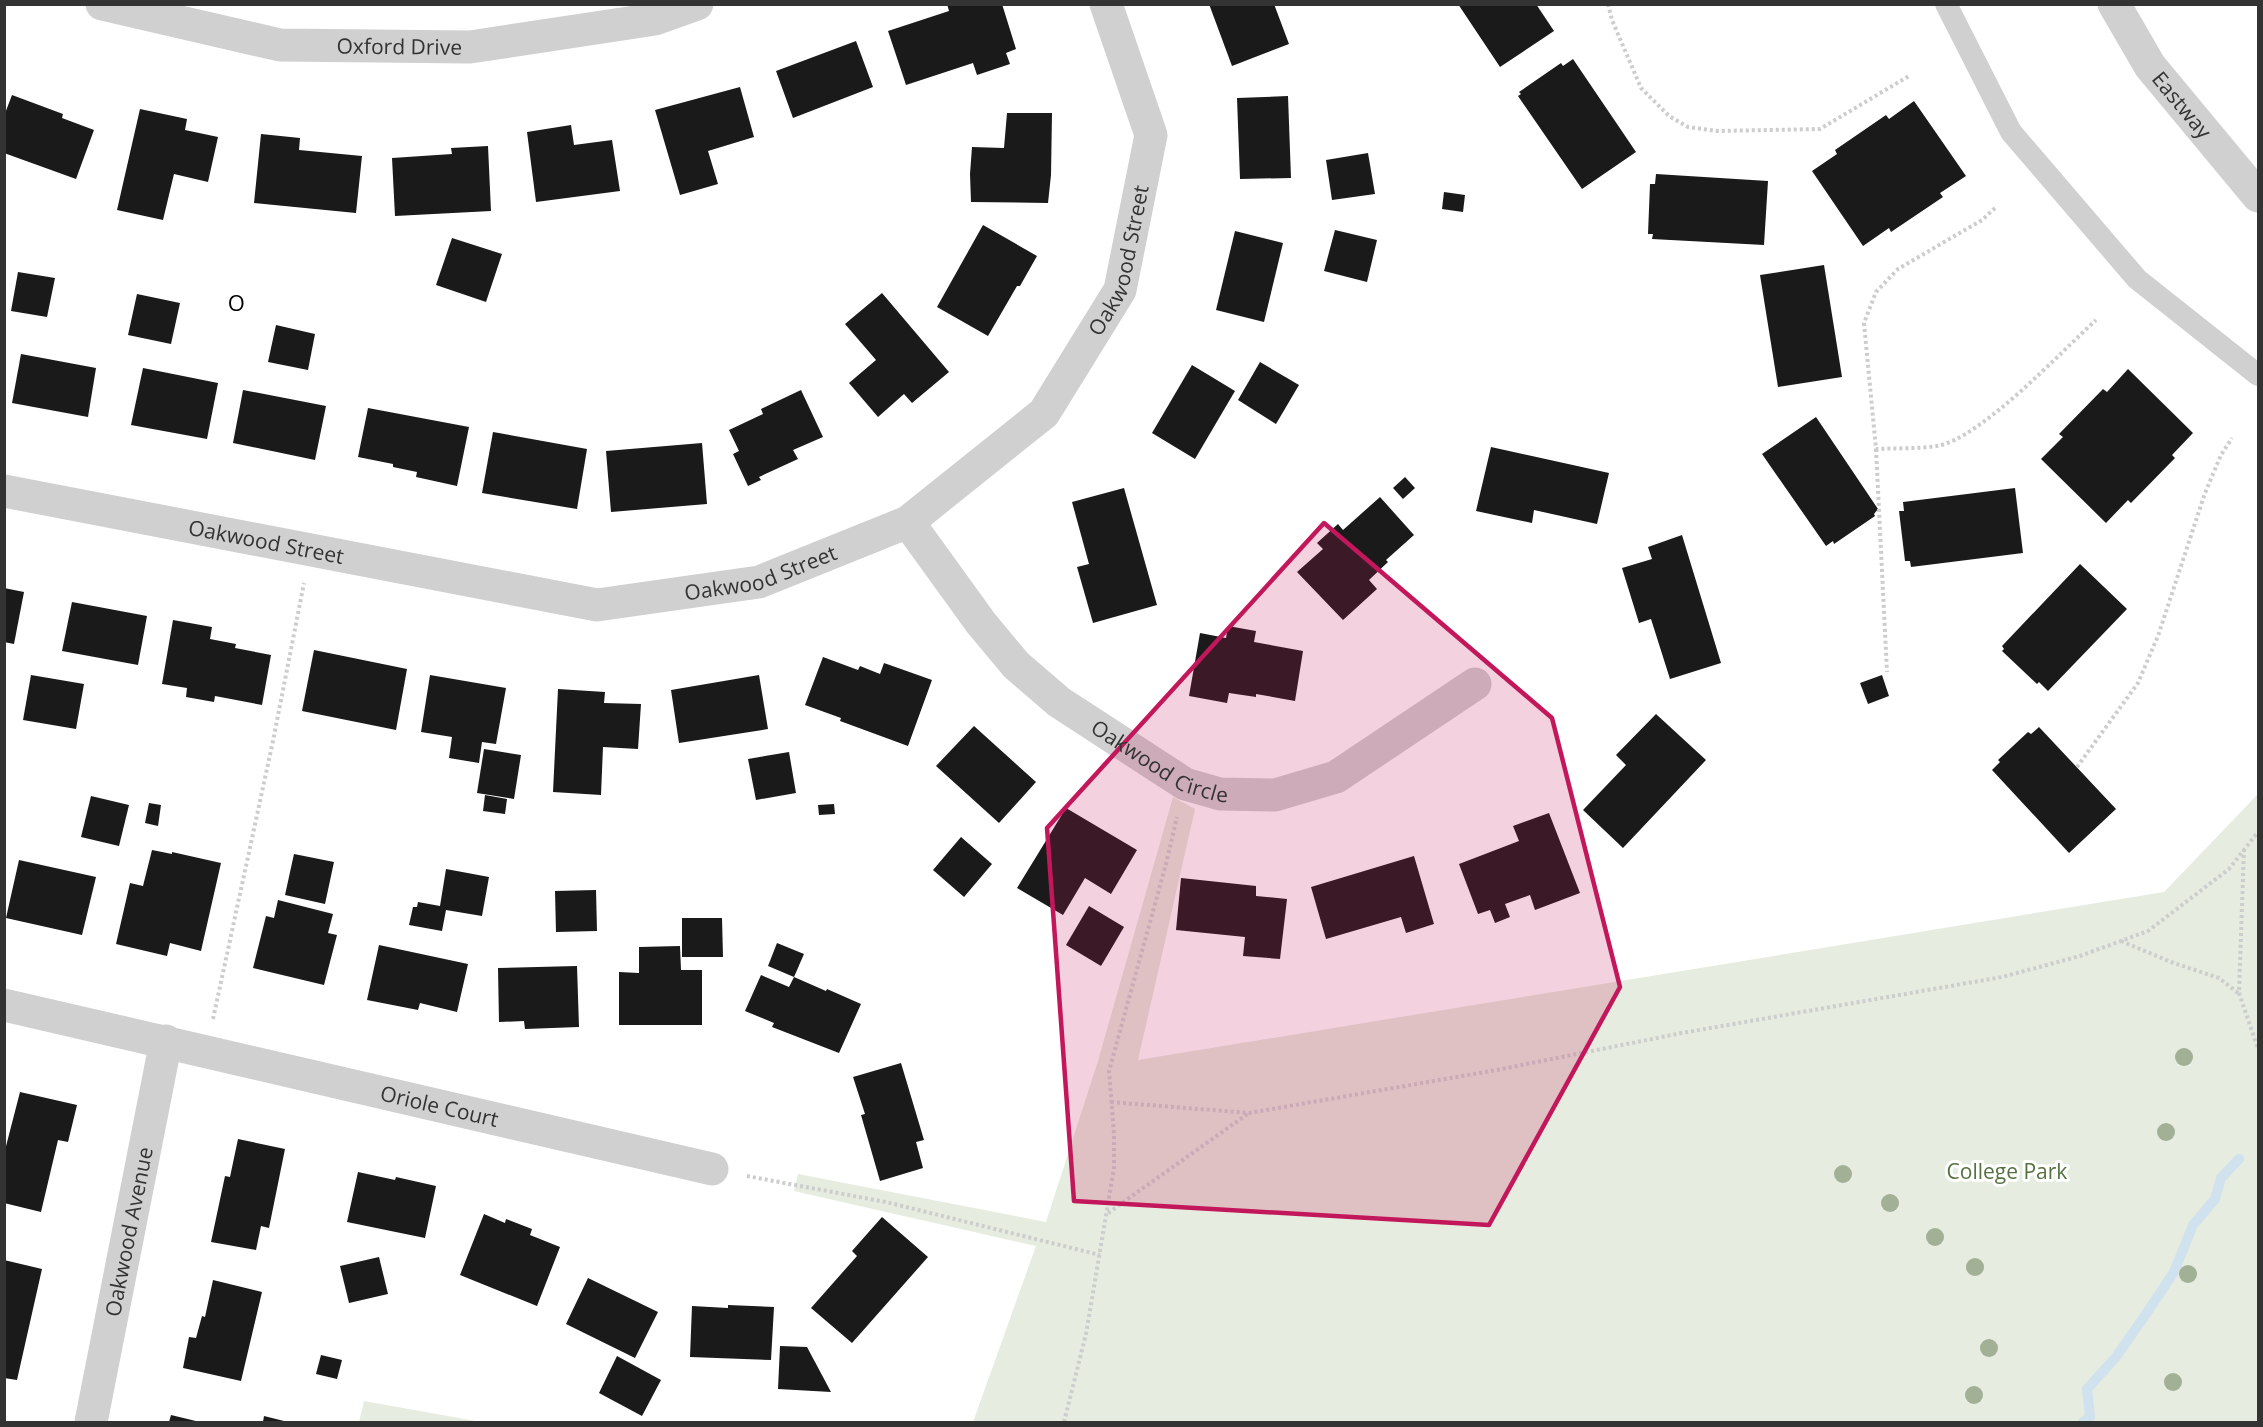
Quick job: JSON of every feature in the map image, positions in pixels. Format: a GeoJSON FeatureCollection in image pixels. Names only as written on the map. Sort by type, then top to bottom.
{"type":"FeatureCollection","features":[{"type":"Feature","properties":{"kind":"street","name":"Oxford Drive"},"geometry":{"type":"LineString","coordinates":[[102,4],[280,45],[470,47],[655,19],[697,4]]}},
{"type":"Feature","properties":{"kind":"street","name":"Oakwood Street"},"geometry":{"type":"LineString","coordinates":[[4,491],[597,605],[759,582],[908,522],[1044,413],[1120,290],[1150,135],[1106,4]]}},
{"type":"Feature","properties":{"kind":"street","name":"Eastway"},"geometry":{"type":"LineString","coordinates":[[2114,4],[2150,66],[2259,196]]}},
{"type":"Feature","properties":{"kind":"street","name":"Oakwood Circle"},"geometry":{"type":"LineString","coordinates":[[908,522],[981,623],[1016,665],[1059,702],[1185,784],[1220,794],[1275,795],[1336,777],[1475,684]]}},
{"type":"Feature","properties":{"kind":"street","name":"Oriole Court"},"geometry":{"type":"LineString","coordinates":[[4,1005],[712,1169]]}},
{"type":"Feature","properties":{"kind":"street","name":"Oakwood Avenue"},"geometry":{"type":"LineString","coordinates":[[91,1422],[166,1041]]}},
{"type":"Feature","properties":{"kind":"lane"},"geometry":{"type":"LineString","coordinates":[[1946,4],[2011,132],[2137,279],[2259,375]]}},
{"type":"Feature","properties":{"kind":"path"},"geometry":{"type":"LineString","coordinates":[[1608,4],[1612,20],[1641,88],[1668,116],[1688,127],[1717,131],[1820,129],[1909,76]]}},
{"type":"Feature","properties":{"kind":"path"},"geometry":{"type":"LineString","coordinates":[[1887,672],[1876,449],[1864,323],[1876,292],[1898,269],[1983,220],[1995,208]]}},
{"type":"Feature","properties":{"kind":"path"},"geometry":{"type":"LineString","coordinates":[[1876,449],[1938,446],[1960,437],[2002,408],[2096,320]]}},
{"type":"Feature","properties":{"kind":"path"},"geometry":{"type":"LineString","coordinates":[[2077,767],[2138,683],[2158,636],[2205,493],[2220,455],[2232,438]]}},
{"type":"Feature","properties":{"kind":"path"},"geometry":{"type":"LineString","coordinates":[[211,1030],[305,579]]}},
{"type":"Feature","properties":{"kind":"path"},"geometry":{"type":"LineString","coordinates":[[1064,1422],[1086,1334],[1108,1214],[1114,1167],[1109,1071],[1166,864],[1185,784]]}},
{"type":"Feature","properties":{"kind":"path"},"geometry":{"type":"LineString","coordinates":[[1111,1102],[1249,1113],[2002,977],[2080,956],[2148,932],[2229,869],[2259,832]]}},
{"type":"Feature","properties":{"kind":"path"},"geometry":{"type":"LineString","coordinates":[[2244,848],[2239,993],[2259,1049]]}},
{"type":"Feature","properties":{"kind":"path"},"geometry":{"type":"LineString","coordinates":[[2121,941],[2171,962],[2219,978],[2239,993]]}},
{"type":"Feature","properties":{"kind":"path"},"geometry":{"type":"LineString","coordinates":[[1108,1214],[1249,1113]]}},
{"type":"Feature","properties":{"kind":"path"},"geometry":{"type":"LineString","coordinates":[[712,1169],[886,1202],[1100,1255]]}},
{"type":"Feature","properties":{"kind":"highlighted area"},"geometry":{"type":"Polygon","coordinates":[[[1324,523],[1552,718],[1620,987],[1489,1225],[1074,1201],[1047,828],[1324,523]]]}},
{"type":"Feature","properties":{"kind":"green space","name":"College Park"},"geometry":{"type":"Polygon","coordinates":[[[2258,794],[2258,1422],[973,1422],[1036,1246],[794,1191],[798,1174],[1046,1222],[1098,1061],[1173,797],[1195,809],[1138,1060],[2164,892],[2258,794]]]}},
{"type":"Feature","properties":{"kind":"green space"},"geometry":{"type":"Polygon","coordinates":[[[364,1401],[481,1422],[359,1422],[364,1401]]]}},
{"type":"Feature","properties":{"kind":"building"},"geometry":{"type":"Polygon","coordinates":[[[947,4],[1002,4],[1016,49],[1006,53],[1010,64],[977,75],[973,63],[906,85],[888,31],[949,11],[947,4]]]}},
{"type":"Feature","properties":{"kind":"building"},"geometry":{"type":"Polygon","coordinates":[[[1209,4],[1274,4],[1289,44],[1232,66],[1209,4]]]}},
{"type":"Feature","properties":{"kind":"building"},"geometry":{"type":"Polygon","coordinates":[[[1458,4],[1536,4],[1554,31],[1500,67],[1458,4]]]}},
{"type":"Feature","properties":{"kind":"building"},"geometry":{"type":"Polygon","coordinates":[[[856,41],[873,87],[793,118],[776,71],[856,41]]]}},
{"type":"Feature","properties":{"kind":"building"},"geometry":{"type":"Polygon","coordinates":[[[1573,59],[1636,152],[1582,189],[1518,96],[1521,94],[1519,92],[1561,63],[1563,66],[1573,59]]]}},
{"type":"Feature","properties":{"kind":"building"},"geometry":{"type":"Polygon","coordinates":[[[740,87],[754,137],[708,151],[718,184],[680,195],[655,110],[740,87]]]}},
{"type":"Feature","properties":{"kind":"building"},"geometry":{"type":"Polygon","coordinates":[[[12,95],[63,114],[62,118],[94,130],[76,179],[4,153],[4,116],[12,95]]]}},
{"type":"Feature","properties":{"kind":"building"},"geometry":{"type":"Polygon","coordinates":[[[1288,96],[1291,178],[1240,179],[1237,98],[1288,96]]]}},
{"type":"Feature","properties":{"kind":"building"},"geometry":{"type":"Polygon","coordinates":[[[1914,101],[1966,176],[1940,193],[1943,197],[1891,232],[1889,228],[1863,246],[1812,171],[1837,154],[1835,150],[1886,115],[1889,119],[1914,101]]]}},
{"type":"Feature","properties":{"kind":"building"},"geometry":{"type":"Polygon","coordinates":[[[140,109],[187,119],[185,130],[218,137],[208,182],[174,174],[163,220],[117,210],[140,109]]]}},
{"type":"Feature","properties":{"kind":"building"},"geometry":{"type":"Polygon","coordinates":[[[1007,113],[1052,113],[1048,203],[971,202],[972,147],[1004,148],[1007,113]]]}},
{"type":"Feature","properties":{"kind":"building"},"geometry":{"type":"Polygon","coordinates":[[[571,125],[574,145],[612,140],[620,191],[536,202],[527,132],[571,125]]]}},
{"type":"Feature","properties":{"kind":"building"},"geometry":{"type":"Polygon","coordinates":[[[261,134],[300,138],[299,150],[362,156],[356,213],[254,203],[261,134]]]}},
{"type":"Feature","properties":{"kind":"building"},"geometry":{"type":"Polygon","coordinates":[[[488,146],[491,211],[395,216],[392,158],[452,154],[451,148],[488,146]]]}},
{"type":"Feature","properties":{"kind":"building"},"geometry":{"type":"Polygon","coordinates":[[[1368,153],[1375,194],[1332,200],[1326,160],[1368,153]]]}},
{"type":"Feature","properties":{"kind":"building"},"geometry":{"type":"Polygon","coordinates":[[[1656,174],[1768,181],[1764,245],[1652,239],[1653,234],[1648,234],[1650,184],[1655,184],[1656,174]]]}},
{"type":"Feature","properties":{"kind":"building"},"geometry":{"type":"Polygon","coordinates":[[[1444,192],[1465,195],[1463,212],[1442,209],[1444,192]]]}},
{"type":"Feature","properties":{"kind":"building"},"geometry":{"type":"Polygon","coordinates":[[[983,225],[1037,256],[988,336],[937,307],[983,225]]]}},
{"type":"Feature","properties":{"kind":"building"},"geometry":{"type":"Polygon","coordinates":[[[1335,230],[1377,240],[1367,282],[1324,271],[1335,230]]]}},
{"type":"Feature","properties":{"kind":"building"},"geometry":{"type":"Polygon","coordinates":[[[1235,231],[1283,243],[1264,322],[1216,310],[1235,231]]]}},
{"type":"Feature","properties":{"kind":"building"},"geometry":{"type":"Polygon","coordinates":[[[452,238],[502,254],[486,302],[436,285],[452,238]]]}},
{"type":"Feature","properties":{"kind":"building"},"geometry":{"type":"Polygon","coordinates":[[[1824,265],[1842,377],[1778,387],[1760,275],[1824,265]]]}},
{"type":"Feature","properties":{"kind":"building"},"geometry":{"type":"Polygon","coordinates":[[[18,272],[55,278],[47,317],[11,311],[18,272]]]}},
{"type":"Feature","properties":{"kind":"building"},"geometry":{"type":"Polygon","coordinates":[[[882,293],[949,372],[912,403],[904,394],[878,417],[849,383],[876,360],[845,324],[882,293]]]}},
{"type":"Feature","properties":{"kind":"building"},"geometry":{"type":"Polygon","coordinates":[[[137,294],[180,303],[171,344],[128,335],[137,294]]]}},
{"type":"Feature","properties":{"kind":"building"},"geometry":{"type":"Polygon","coordinates":[[[276,325],[315,334],[308,370],[268,362],[276,325]]]}},
{"type":"Feature","properties":{"kind":"building"},"geometry":{"type":"Polygon","coordinates":[[[21,354],[96,368],[88,417],[12,403],[21,354]]]}},
{"type":"Feature","properties":{"kind":"building"},"geometry":{"type":"Polygon","coordinates":[[[1260,362],[1299,385],[1276,424],[1238,400],[1260,362]]]}},
{"type":"Feature","properties":{"kind":"building"},"geometry":{"type":"Polygon","coordinates":[[[1192,365],[1235,391],[1195,459],[1152,433],[1192,365]]]}},
{"type":"Feature","properties":{"kind":"building"},"geometry":{"type":"Polygon","coordinates":[[[143,368],[218,383],[207,439],[131,425],[143,368]]]}},
{"type":"Feature","properties":{"kind":"building"},"geometry":{"type":"Polygon","coordinates":[[[2128,369],[2193,433],[2172,455],[2175,458],[2131,503],[2128,500],[2106,523],[2041,459],[2063,437],[2059,434],[2103,389],[2107,392],[2128,369]]]}},
{"type":"Feature","properties":{"kind":"building"},"geometry":{"type":"Polygon","coordinates":[[[243,390],[326,406],[315,460],[233,443],[243,390]]]}},
{"type":"Feature","properties":{"kind":"building"},"geometry":{"type":"Polygon","coordinates":[[[801,390],[823,437],[793,450],[798,459],[759,477],[761,480],[748,486],[733,454],[739,451],[729,430],[763,414],[761,409],[801,390]]]}},
{"type":"Feature","properties":{"kind":"building"},"geometry":{"type":"Polygon","coordinates":[[[368,408],[469,427],[457,486],[416,477],[417,472],[393,467],[393,464],[358,457],[368,408]]]}},
{"type":"Feature","properties":{"kind":"building"},"geometry":{"type":"Polygon","coordinates":[[[1816,417],[1878,509],[1875,516],[1834,544],[1833,541],[1826,546],[1762,454],[1816,417]]]}},
{"type":"Feature","properties":{"kind":"building"},"geometry":{"type":"Polygon","coordinates":[[[493,432],[587,449],[577,509],[482,493],[493,432]]]}},
{"type":"Feature","properties":{"kind":"building"},"geometry":{"type":"Polygon","coordinates":[[[702,443],[707,504],[611,512],[606,451],[702,443]]]}},
{"type":"Feature","properties":{"kind":"building"},"geometry":{"type":"Polygon","coordinates":[[[1491,447],[1609,473],[1597,524],[1534,510],[1532,523],[1476,511],[1491,447]]]}},
{"type":"Feature","properties":{"kind":"building"},"geometry":{"type":"Polygon","coordinates":[[[1405,477],[1415,488],[1403,499],[1393,488],[1405,477]]]}},
{"type":"Feature","properties":{"kind":"building"},"geometry":{"type":"Polygon","coordinates":[[[1124,488],[1157,605],[1093,623],[1077,567],[1089,564],[1072,502],[1124,488]]]}},
{"type":"Feature","properties":{"kind":"building"},"geometry":{"type":"Polygon","coordinates":[[[2015,488],[2023,553],[1911,567],[1910,561],[1905,561],[1899,511],[1904,511],[1903,502],[2015,488]]]}},
{"type":"Feature","properties":{"kind":"building"},"geometry":{"type":"Polygon","coordinates":[[[1380,497],[1414,535],[1386,560],[1388,562],[1369,580],[1377,589],[1343,620],[1297,572],[1323,549],[1317,543],[1338,524],[1343,530],[1380,497]]]}},
{"type":"Feature","properties":{"kind":"building"},"geometry":{"type":"Polygon","coordinates":[[[1682,535],[1721,663],[1670,679],[1651,619],[1639,623],[1622,568],[1652,559],[1648,547],[1682,535]]]}},
{"type":"Feature","properties":{"kind":"building"},"geometry":{"type":"Polygon","coordinates":[[[2080,564],[2127,609],[2048,691],[2039,682],[2037,684],[2002,651],[2004,649],[2002,646],[2080,564]]]}},
{"type":"Feature","properties":{"kind":"building"},"geometry":{"type":"Polygon","coordinates":[[[4,588],[24,592],[14,644],[4,642],[4,588]]]}},
{"type":"Feature","properties":{"kind":"building"},"geometry":{"type":"Polygon","coordinates":[[[72,602],[147,616],[138,665],[62,651],[72,602]]]}},
{"type":"Feature","properties":{"kind":"building"},"geometry":{"type":"Polygon","coordinates":[[[173,620],[212,627],[210,639],[236,644],[235,648],[271,655],[262,705],[215,696],[214,702],[186,697],[187,688],[162,684],[173,620]]]}},
{"type":"Feature","properties":{"kind":"building"},"geometry":{"type":"Polygon","coordinates":[[[1228,626],[1256,631],[1254,642],[1303,651],[1295,701],[1256,694],[1256,697],[1229,693],[1227,703],[1189,696],[1200,633],[1226,638],[1228,626]]]}},
{"type":"Feature","properties":{"kind":"building"},"geometry":{"type":"Polygon","coordinates":[[[314,650],[407,669],[396,730],[302,711],[314,650]]]}},
{"type":"Feature","properties":{"kind":"building"},"geometry":{"type":"Polygon","coordinates":[[[823,657],[858,670],[860,666],[880,674],[884,663],[932,680],[908,746],[840,721],[841,718],[805,705],[823,657]]]}},
{"type":"Feature","properties":{"kind":"building"},"geometry":{"type":"Polygon","coordinates":[[[31,675],[84,684],[76,729],[23,720],[31,675]]]}},
{"type":"Feature","properties":{"kind":"building"},"geometry":{"type":"Polygon","coordinates":[[[430,675],[506,688],[496,744],[482,742],[479,763],[449,758],[452,737],[421,732],[430,675]]]}},
{"type":"Feature","properties":{"kind":"building"},"geometry":{"type":"Polygon","coordinates":[[[759,675],[768,729],[679,743],[671,690],[759,675]]]}},
{"type":"Feature","properties":{"kind":"building"},"geometry":{"type":"Polygon","coordinates":[[[1882,675],[1889,696],[1868,704],[1860,683],[1882,675]]]}},
{"type":"Feature","properties":{"kind":"building"},"geometry":{"type":"Polygon","coordinates":[[[558,689],[605,692],[604,703],[641,704],[638,749],[603,747],[601,795],[553,792],[558,689]]]}},
{"type":"Feature","properties":{"kind":"building"},"geometry":{"type":"Polygon","coordinates":[[[1656,714],[1706,760],[1623,848],[1583,810],[1626,765],[1616,755],[1656,714]]]}},
{"type":"Feature","properties":{"kind":"building"},"geometry":{"type":"Polygon","coordinates":[[[974,726],[1036,782],[999,823],[936,766],[974,726]]]}},
{"type":"Feature","properties":{"kind":"building"},"geometry":{"type":"Polygon","coordinates":[[[2039,727],[2116,809],[2069,853],[1992,770],[2000,762],[1998,760],[2028,732],[2031,734],[2039,727]]]}},
{"type":"Feature","properties":{"kind":"building"},"geometry":{"type":"Polygon","coordinates":[[[484,749],[521,755],[514,799],[477,793],[484,749]]]}},
{"type":"Feature","properties":{"kind":"building"},"geometry":{"type":"Polygon","coordinates":[[[789,752],[796,793],[756,800],[748,759],[789,752]]]}},
{"type":"Feature","properties":{"kind":"building"},"geometry":{"type":"Polygon","coordinates":[[[485,795],[507,799],[505,814],[483,811],[485,795]]]}},
{"type":"Feature","properties":{"kind":"building"},"geometry":{"type":"Polygon","coordinates":[[[91,796],[129,805],[119,846],[81,837],[91,796]]]}},
{"type":"Feature","properties":{"kind":"building"},"geometry":{"type":"Polygon","coordinates":[[[149,803],[161,805],[158,826],[145,823],[149,803]]]}},
{"type":"Feature","properties":{"kind":"building"},"geometry":{"type":"Polygon","coordinates":[[[834,804],[835,814],[819,815],[818,805],[834,804]]]}},
{"type":"Feature","properties":{"kind":"building"},"geometry":{"type":"Polygon","coordinates":[[[1066,808],[1137,850],[1111,894],[1085,878],[1063,915],[1017,888],[1066,808]]]}},
{"type":"Feature","properties":{"kind":"building"},"geometry":{"type":"Polygon","coordinates":[[[1549,813],[1580,893],[1535,910],[1530,895],[1505,904],[1510,917],[1495,923],[1490,910],[1478,914],[1459,864],[1519,841],[1513,826],[1549,813]]]}},
{"type":"Feature","properties":{"kind":"building"},"geometry":{"type":"Polygon","coordinates":[[[961,837],[992,864],[964,897],[933,870],[961,837]]]}},
{"type":"Feature","properties":{"kind":"building"},"geometry":{"type":"Polygon","coordinates":[[[152,850],[221,863],[201,951],[170,943],[167,956],[116,944],[130,883],[143,886],[152,850]]]}},
{"type":"Feature","properties":{"kind":"building"},"geometry":{"type":"Polygon","coordinates":[[[294,854],[334,862],[325,904],[285,895],[294,854]]]}},
{"type":"Feature","properties":{"kind":"building"},"geometry":{"type":"Polygon","coordinates":[[[1414,856],[1434,924],[1406,933],[1401,917],[1326,939],[1311,887],[1414,856]]]}},
{"type":"Feature","properties":{"kind":"building"},"geometry":{"type":"Polygon","coordinates":[[[19,860],[96,877],[82,935],[6,918],[19,860]]]}},
{"type":"Feature","properties":{"kind":"building"},"geometry":{"type":"Polygon","coordinates":[[[446,869],[489,877],[482,916],[446,910],[442,931],[409,925],[413,907],[417,907],[418,902],[440,906],[446,869]]]}},
{"type":"Feature","properties":{"kind":"building"},"geometry":{"type":"Polygon","coordinates":[[[1181,878],[1256,886],[1256,896],[1287,899],[1280,959],[1243,956],[1245,937],[1176,930],[1181,878]]]}},
{"type":"Feature","properties":{"kind":"building"},"geometry":{"type":"Polygon","coordinates":[[[596,890],[597,931],[556,932],[555,891],[596,890]]]}},
{"type":"Feature","properties":{"kind":"building"},"geometry":{"type":"Polygon","coordinates":[[[278,900],[333,914],[328,933],[337,935],[324,985],[253,968],[266,916],[274,918],[278,900]]]}},
{"type":"Feature","properties":{"kind":"building"},"geometry":{"type":"Polygon","coordinates":[[[1089,906],[1124,927],[1101,966],[1066,945],[1089,906]]]}},
{"type":"Feature","properties":{"kind":"building"},"geometry":{"type":"Polygon","coordinates":[[[682,918],[722,918],[723,957],[682,957],[682,918]]]}},
{"type":"Feature","properties":{"kind":"building"},"geometry":{"type":"Polygon","coordinates":[[[777,943],[804,954],[794,977],[768,966],[777,943]]]}},
{"type":"Feature","properties":{"kind":"building"},"geometry":{"type":"Polygon","coordinates":[[[379,945],[468,964],[457,1012],[420,1003],[418,1010],[367,1000],[379,945]]]}},
{"type":"Feature","properties":{"kind":"building"},"geometry":{"type":"Polygon","coordinates":[[[680,946],[681,970],[702,970],[702,1025],[619,1025],[619,972],[639,973],[639,947],[680,946]]]}},
{"type":"Feature","properties":{"kind":"building"},"geometry":{"type":"Polygon","coordinates":[[[577,966],[579,1027],[525,1029],[524,1021],[499,1022],[498,968],[577,966]]]}},
{"type":"Feature","properties":{"kind":"building"},"geometry":{"type":"Polygon","coordinates":[[[761,975],[789,987],[794,977],[861,1004],[839,1053],[772,1027],[774,1023],[745,1011],[761,975]]]}},
{"type":"Feature","properties":{"kind":"building"},"geometry":{"type":"Polygon","coordinates":[[[901,1063],[924,1140],[916,1142],[923,1168],[880,1181],[861,1115],[865,1114],[853,1077],[901,1063]]]}},
{"type":"Feature","properties":{"kind":"building"},"geometry":{"type":"Polygon","coordinates":[[[20,1092],[77,1105],[68,1142],[58,1140],[41,1212],[4,1203],[4,1154],[20,1092]]]}},
{"type":"Feature","properties":{"kind":"building"},"geometry":{"type":"Polygon","coordinates":[[[238,1139],[285,1149],[269,1228],[261,1226],[256,1250],[211,1242],[225,1176],[230,1177],[238,1139]]]}},
{"type":"Feature","properties":{"kind":"building"},"geometry":{"type":"Polygon","coordinates":[[[358,1172],[436,1186],[425,1238],[347,1222],[358,1172]]]}},
{"type":"Feature","properties":{"kind":"building"},"geometry":{"type":"Polygon","coordinates":[[[484,1214],[505,1223],[506,1219],[532,1229],[530,1235],[560,1247],[537,1306],[460,1275],[484,1214]]]}},
{"type":"Feature","properties":{"kind":"building"},"geometry":{"type":"Polygon","coordinates":[[[882,1217],[928,1257],[852,1343],[811,1308],[857,1256],[852,1251],[882,1217]]]}},
{"type":"Feature","properties":{"kind":"building"},"geometry":{"type":"Polygon","coordinates":[[[379,1257],[388,1294],[349,1303],[340,1266],[379,1257]]]}},
{"type":"Feature","properties":{"kind":"building"},"geometry":{"type":"Polygon","coordinates":[[[4,1260],[42,1269],[17,1380],[4,1378],[4,1260]]]}},
{"type":"Feature","properties":{"kind":"building"},"geometry":{"type":"Polygon","coordinates":[[[588,1278],[658,1312],[635,1358],[566,1324],[588,1278]]]}},
{"type":"Feature","properties":{"kind":"building"},"geometry":{"type":"Polygon","coordinates":[[[213,1280],[262,1292],[241,1381],[183,1368],[189,1337],[196,1338],[202,1316],[205,1317],[213,1280]]]}},
{"type":"Feature","properties":{"kind":"building"},"geometry":{"type":"Polygon","coordinates":[[[728,1305],[774,1307],[771,1360],[690,1357],[692,1306],[728,1308],[728,1305]]]}},
{"type":"Feature","properties":{"kind":"building"},"geometry":{"type":"Polygon","coordinates":[[[780,1346],[807,1347],[831,1392],[778,1389],[780,1346]]]}},
{"type":"Feature","properties":{"kind":"building"},"geometry":{"type":"Polygon","coordinates":[[[321,1355],[342,1360],[337,1379],[316,1374],[321,1355]]]}},
{"type":"Feature","properties":{"kind":"building"},"geometry":{"type":"Polygon","coordinates":[[[617,1356],[661,1380],[642,1416],[599,1393],[617,1356]]]}},
{"type":"Feature","properties":{"kind":"building"},"geometry":{"type":"Polygon","coordinates":[[[171,1415],[200,1422],[169,1422],[171,1415]]]}},
{"type":"Feature","properties":{"kind":"building"},"geometry":{"type":"Polygon","coordinates":[[[264,1416],[288,1422],[263,1422],[264,1416]]]}},
{"type":"Feature","properties":{"kind":"waterway"},"geometry":{"type":"LineString","coordinates":[[2083,1422],[2090,1417],[2087,1389],[2116,1357],[2174,1272],[2193,1225],[2215,1199],[2221,1178],[2239,1159]]}},
{"type":"Feature","properties":{"kind":"district","name":"O"},"geometry":{"type":"Point","coordinates":[237,302]}}]}
